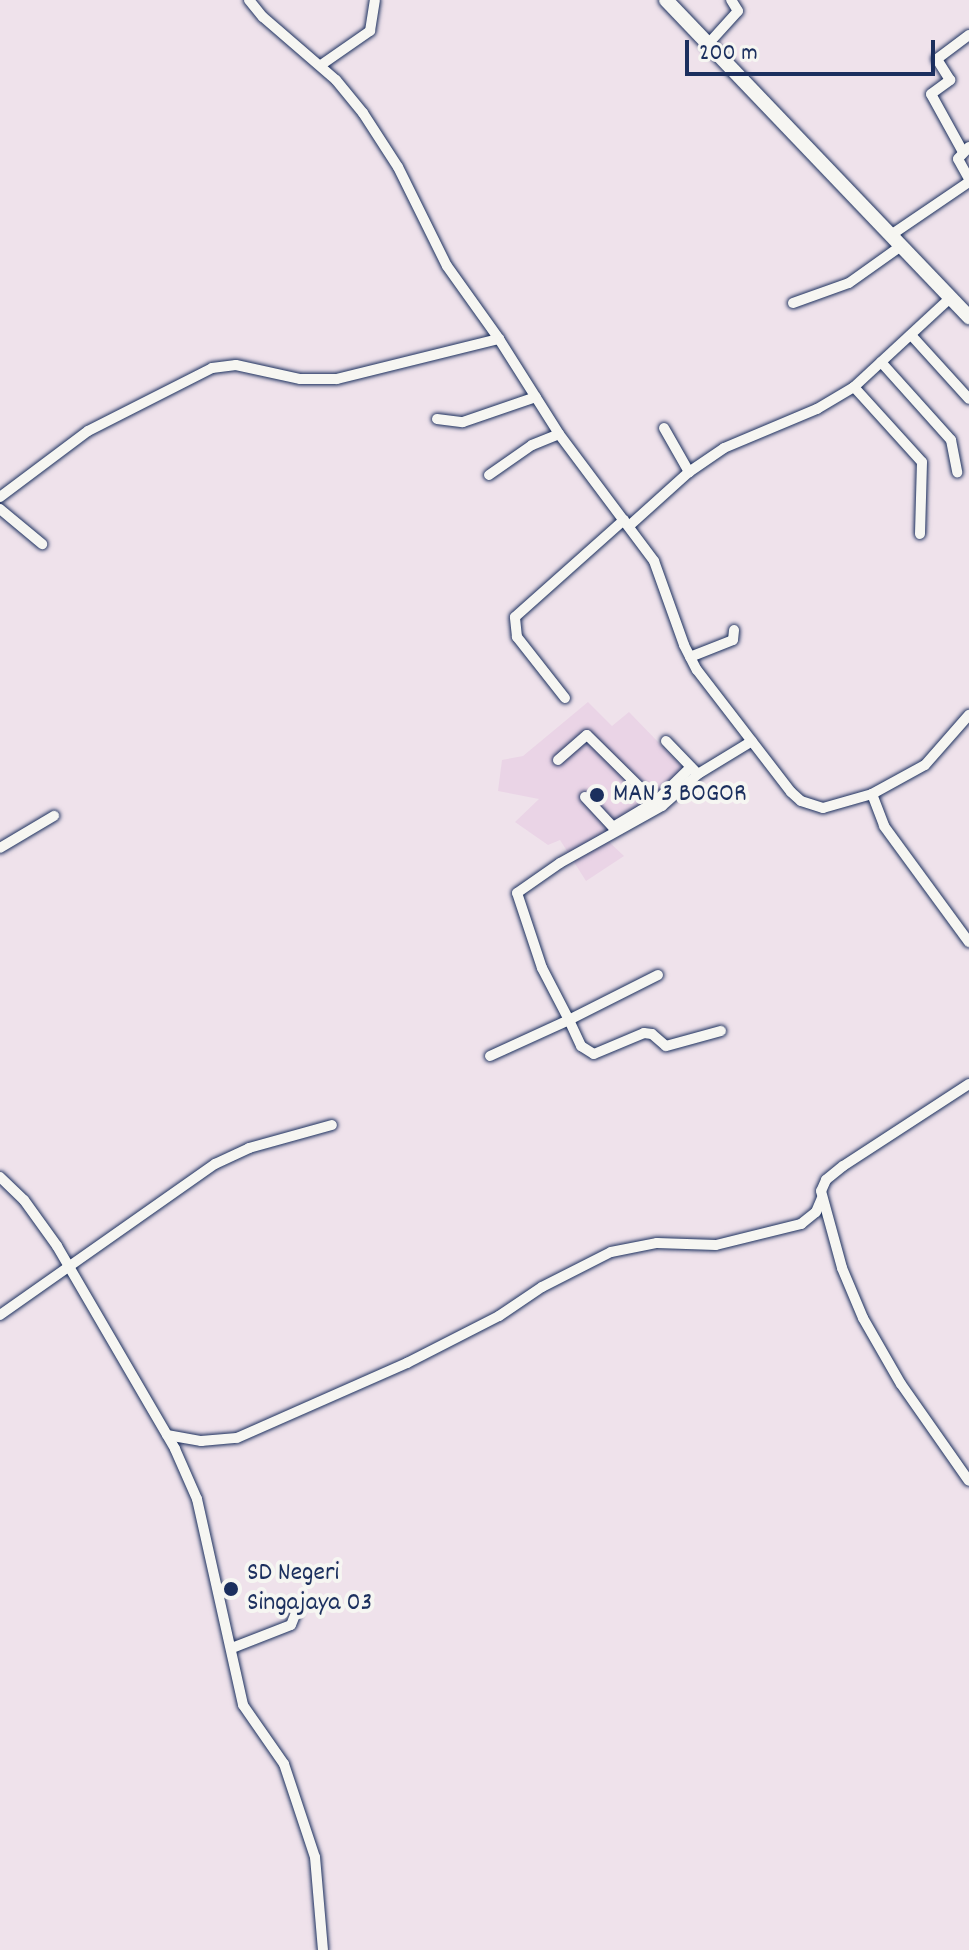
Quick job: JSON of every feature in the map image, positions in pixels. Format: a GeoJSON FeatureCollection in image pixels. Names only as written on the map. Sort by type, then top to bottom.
{"type":"FeatureCollection","features":[{"type":"Feature","properties":{"kind":"main road"},"geometry":{"type":"LineString","coordinates":[[671,2],[969,317]]}},
{"type":"Feature","properties":{"kind":"street"},"geometry":{"type":"LineString","coordinates":[[249,0],[263,17],[321,65],[363,113],[398,167],[436,248],[559,434],[626,523],[660,575],[690,657],[791,792],[812,806],[837,806],[872,794],[925,765],[969,715]]}},
{"type":"Feature","properties":{"kind":"street"},"geometry":{"type":"LineString","coordinates":[[321,65],[370,31],[375,0]]}},
{"type":"Feature","properties":{"kind":"street"},"geometry":{"type":"LineString","coordinates":[[709,43],[738,11],[731,0]]}},
{"type":"Feature","properties":{"kind":"street"},"geometry":{"type":"LineString","coordinates":[[793,303],[849,283],[969,181],[958,159],[966,149],[931,94],[950,80],[937,59],[969,35]]}},
{"type":"Feature","properties":{"kind":"street"},"geometry":{"type":"LineString","coordinates":[[565,698],[517,637],[515,617],[689,472],[740,439],[817,409],[854,387],[950,298]]}},
{"type":"Feature","properties":{"kind":"street"},"geometry":{"type":"LineString","coordinates":[[911,335],[969,399]]}},
{"type":"Feature","properties":{"kind":"street"},"geometry":{"type":"LineString","coordinates":[[0,497],[53,455],[125,410],[225,365],[300,379],[337,379],[499,339]]}},
{"type":"Feature","properties":{"kind":"street"},"geometry":{"type":"LineString","coordinates":[[881,362],[951,440],[957,472]]}},
{"type":"Feature","properties":{"kind":"street"},"geometry":{"type":"LineString","coordinates":[[854,387],[922,462],[920,534]]}},
{"type":"Feature","properties":{"kind":"street"},"geometry":{"type":"LineString","coordinates":[[437,419],[463,422],[536,397]]}},
{"type":"Feature","properties":{"kind":"street"},"geometry":{"type":"LineString","coordinates":[[664,428],[689,472]]}},
{"type":"Feature","properties":{"kind":"street"},"geometry":{"type":"LineString","coordinates":[[489,475],[532,445],[559,434]]}},
{"type":"Feature","properties":{"kind":"street"},"geometry":{"type":"LineString","coordinates":[[0,509],[42,544]]}},
{"type":"Feature","properties":{"kind":"street"},"geometry":{"type":"LineString","coordinates":[[690,657],[733,640],[734,630]]}},
{"type":"Feature","properties":{"kind":"street"},"geometry":{"type":"LineString","coordinates":[[558,760],[587,735],[655,802]]}},
{"type":"Feature","properties":{"kind":"street"},"geometry":{"type":"LineString","coordinates":[[666,741],[694,771]]}},
{"type":"Feature","properties":{"kind":"street"},"geometry":{"type":"LineString","coordinates":[[585,797],[613,827],[655,802],[694,771],[752,741]]}},
{"type":"Feature","properties":{"kind":"street"},"geometry":{"type":"LineString","coordinates":[[694,771],[662,806],[560,863],[517,893],[542,968],[581,1046],[594,1054],[644,1033],[652,1034],[666,1046],[721,1031]]}},
{"type":"Feature","properties":{"kind":"street"},"geometry":{"type":"LineString","coordinates":[[872,794],[884,826],[969,942]]}},
{"type":"Feature","properties":{"kind":"street"},"geometry":{"type":"LineString","coordinates":[[0,848],[54,816]]}},
{"type":"Feature","properties":{"kind":"street"},"geometry":{"type":"LineString","coordinates":[[490,1056],[658,975]]}},
{"type":"Feature","properties":{"kind":"street"},"geometry":{"type":"LineString","coordinates":[[969,1084],[831,1174],[822,1187],[822,1198],[842,1268],[867,1326],[901,1384],[969,1481]]}},
{"type":"Feature","properties":{"kind":"street"},"geometry":{"type":"LineString","coordinates":[[0,1315],[222,1159],[249,1148],[332,1125]]}},
{"type":"Feature","properties":{"kind":"street"},"geometry":{"type":"LineString","coordinates":[[0,1177],[24,1200],[70,1268],[167,1435],[197,1499],[245,1709],[284,1764],[308,1835],[318,1875],[323,1950]]}},
{"type":"Feature","properties":{"kind":"street"},"geometry":{"type":"LineString","coordinates":[[167,1435],[201,1441],[237,1438],[407,1363],[499,1316],[569,1272],[611,1252],[657,1243],[716,1245],[801,1224],[816,1212],[822,1198]]}},
{"type":"Feature","properties":{"kind":"street"},"geometry":{"type":"LineString","coordinates":[[232,1648],[291,1625],[297,1610]]}},
{"type":"Feature","properties":{"kind":"shaded area","name":"MAN 3 BOGOR"},"geometry":{"type":"Polygon","coordinates":[[[588,702],[612,726],[629,712],[693,778],[607,840],[624,856],[586,881],[560,840],[548,845],[515,822],[539,799],[498,791],[502,760],[523,756],[588,702]]]}},
{"type":"Feature","properties":{"kind":"place","name":"MAN 3 BOGOR"},"geometry":{"type":"Point","coordinates":[597,795]}},
{"type":"Feature","properties":{"kind":"place","name":"SD Negeri Singajaya 03"},"geometry":{"type":"Point","coordinates":[231,1589]}}]}
